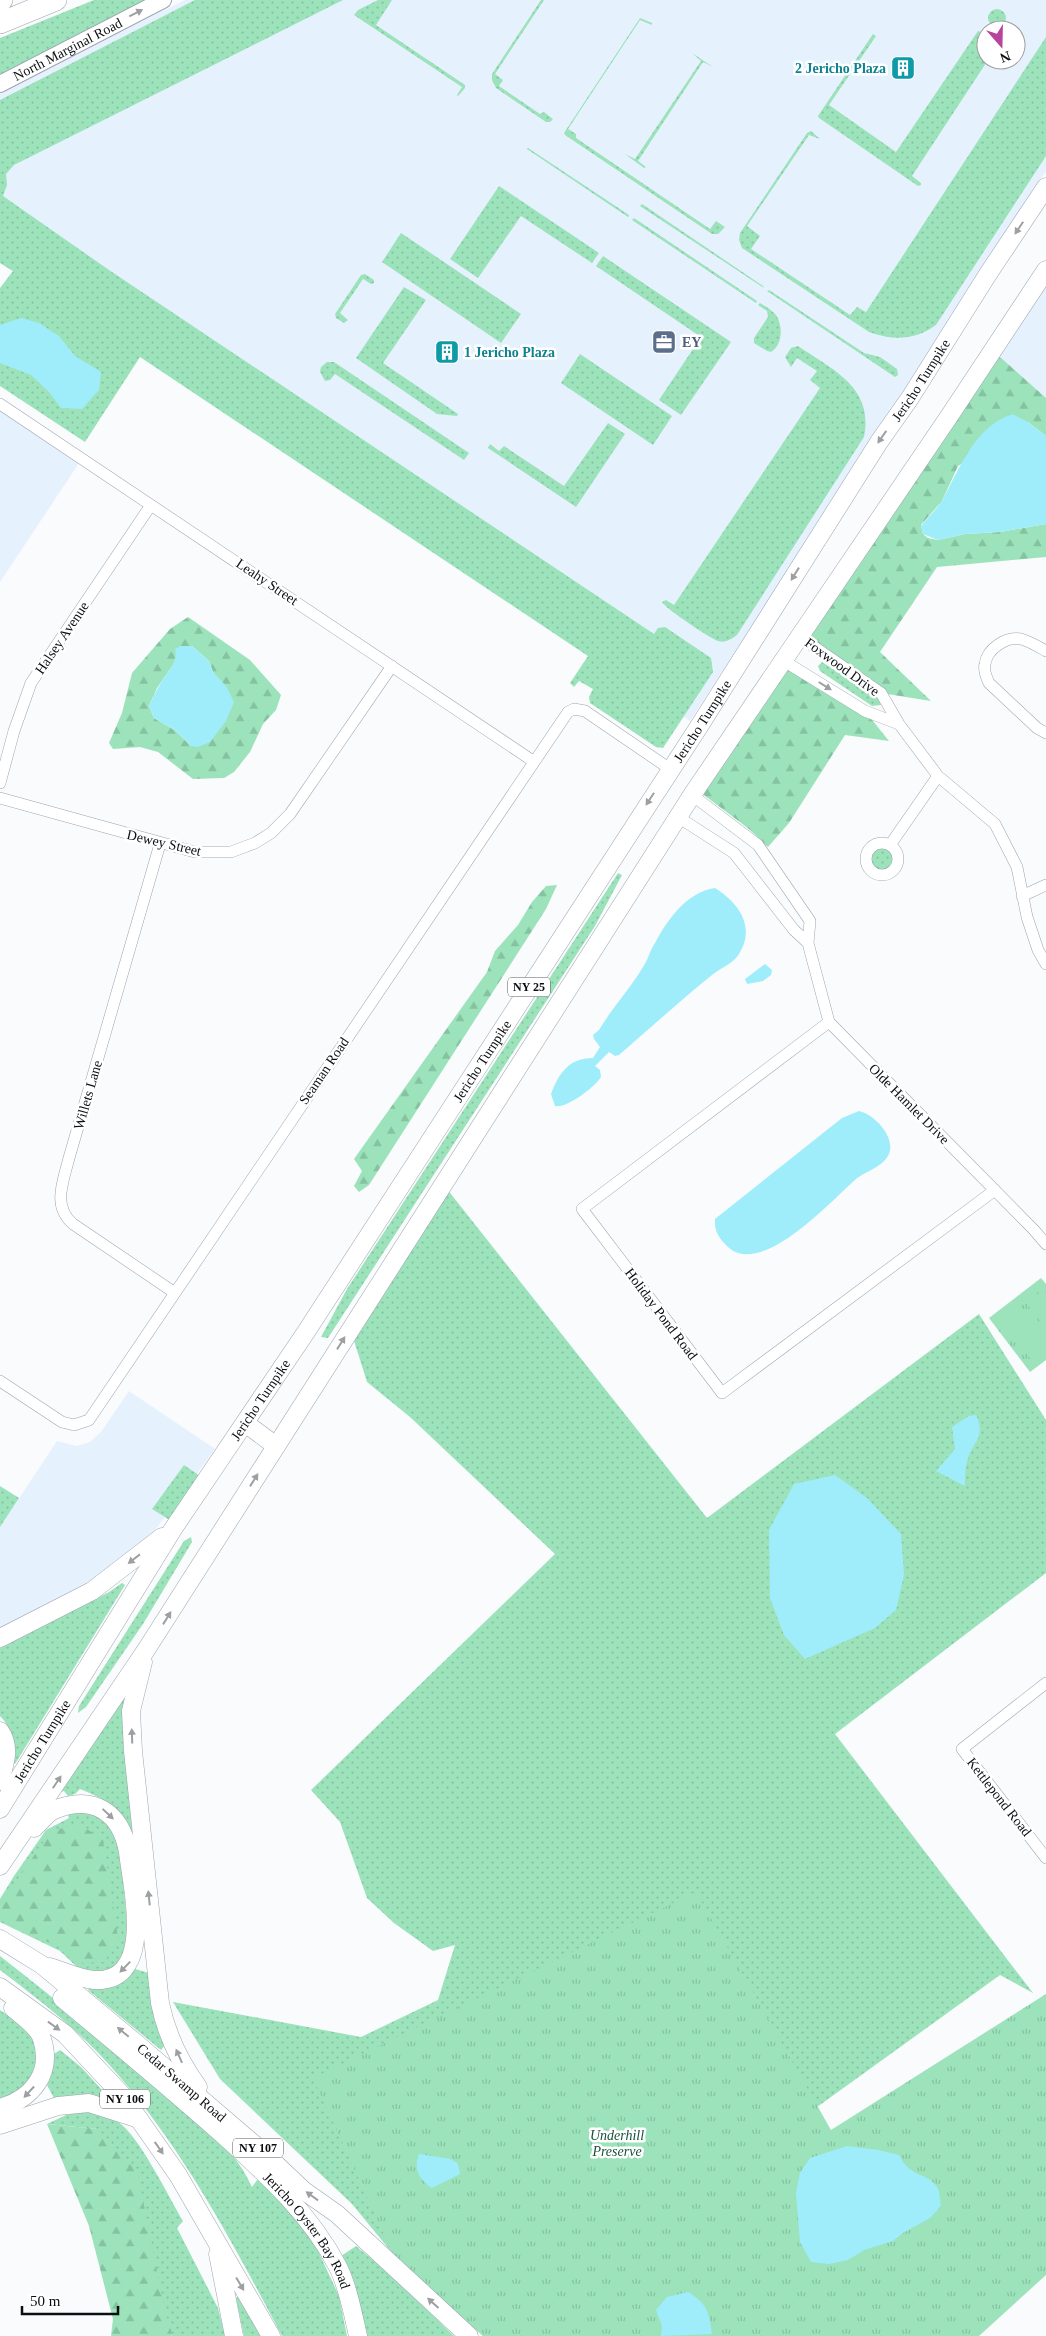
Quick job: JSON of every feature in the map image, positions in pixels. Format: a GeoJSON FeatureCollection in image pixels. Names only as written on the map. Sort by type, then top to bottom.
{"type":"FeatureCollection","features":[{"type":"Feature","properties":{"kind":"highway"},"geometry":{"type":"LineString","coordinates":[[0,24],[56,0]]}},
{"type":"Feature","properties":{"kind":"main road","name":"North Marginal Road"},"geometry":{"type":"LineString","coordinates":[[0,84],[163,0]]}},
{"type":"Feature","properties":{"kind":"main road","name":"Jericho Turnpike"},"geometry":{"type":"LineString","coordinates":[[0,1809],[172,1529],[306,1332],[670,769],[878,442],[910,398],[988,274],[1046,187]]}},
{"type":"Feature","properties":{"kind":"main road","name":"NY 25"},"geometry":{"type":"LineString","coordinates":[[0,1866],[146,1650],[692,795],[1046,270]]}},
{"type":"Feature","properties":{"kind":"main road"},"geometry":{"type":"LineString","coordinates":[[245,1423],[276,1446]]}},
{"type":"Feature","properties":{"kind":"main road"},"geometry":{"type":"LineString","coordinates":[[0,1638],[92,1591],[172,1529]]}},
{"type":"Feature","properties":{"kind":"main road"},"geometry":{"type":"LineString","coordinates":[[146,1650],[131,1711],[133,1750],[160,2004],[163,2020],[185,2069],[216,2111]]}},
{"type":"Feature","properties":{"kind":"main road"},"geometry":{"type":"LineString","coordinates":[[0,1731],[7,1750],[0,1780]]}},
{"type":"Feature","properties":{"kind":"main road"},"geometry":{"type":"LineString","coordinates":[[10,1851],[53,1810],[85,1802],[103,1809],[120,1825],[126,1839],[136,1936],[131,1960],[120,1972],[108,1978],[94,1980],[42,1965]]}},
{"type":"Feature","properties":{"kind":"main road","name":"Cedar Swamp Road"},"geometry":{"type":"LineString","coordinates":[[0,1939],[42,1965],[216,2111],[303,2190],[337,2214],[469,2336]]}},
{"type":"Feature","properties":{"kind":"main road","name":"Jericho Oyster Bay Road"},"geometry":{"type":"LineString","coordinates":[[0,1948],[38,1977],[197,2111],[263,2171],[306,2217],[338,2268],[352,2310],[358,2336]]}},
{"type":"Feature","properties":{"kind":"main road","name":"NY 106"},"geometry":{"type":"LineString","coordinates":[[0,1987],[65,2034],[122,2094],[178,2175],[215,2242],[234,2336]]}},
{"type":"Feature","properties":{"kind":"main road"},"geometry":{"type":"LineString","coordinates":[[0,1996],[29,2022],[42,2037],[45,2061],[43,2074],[31,2093],[19,2102],[0,2108]]}},
{"type":"Feature","properties":{"kind":"main road"},"geometry":{"type":"LineString","coordinates":[[0,2125],[58,2106],[89,2103],[139,2119]]}},
{"type":"Feature","properties":{"kind":"main road"},"geometry":{"type":"LineString","coordinates":[[215,2242],[271,2336]]}},
{"type":"Feature","properties":{"kind":"street","name":"Leahy Street"},"geometry":{"type":"LineString","coordinates":[[0,404],[533,761]]}},
{"type":"Feature","properties":{"kind":"street","name":"Halsey Avenue"},"geometry":{"type":"LineString","coordinates":[[0,783],[14,731],[31,683],[151,505]]}},
{"type":"Feature","properties":{"kind":"street","name":"Foxwood Drive"},"geometry":{"type":"LineString","coordinates":[[800,637],[881,693],[899,724],[938,776],[995,824],[1017,867],[1022,896],[1038,950],[1046,964]]}},
{"type":"Feature","properties":{"kind":"street"},"geometry":{"type":"LineString","coordinates":[[1046,651],[1020,639],[1007,640],[996,646],[984,664],[985,675],[990,683],[1037,728],[1046,733]]}},
{"type":"Feature","properties":{"kind":"street","name":"Foxwood Drive"},"geometry":{"type":"LineString","coordinates":[[784,661],[865,711],[899,724]]}},
{"type":"Feature","properties":{"kind":"street","name":"Dewey Street"},"geometry":{"type":"LineString","coordinates":[[0,798],[194,852],[221,854],[255,844],[271,833],[290,814],[392,666]]}},
{"type":"Feature","properties":{"kind":"street","name":"Seaman Road"},"geometry":{"type":"LineString","coordinates":[[0,1381],[54,1418],[70,1424],[81,1424],[88,1420],[562,718],[574,709],[585,711],[670,769]]}},
{"type":"Feature","properties":{"kind":"street"},"geometry":{"type":"LineString","coordinates":[[890,845],[938,776]]}},
{"type":"Feature","properties":{"kind":"street","name":"Olde Hamlet Drive"},"geometry":{"type":"LineString","coordinates":[[692,795],[758,845],[810,921],[808,943],[829,1022],[1046,1244]]}},
{"type":"Feature","properties":{"kind":"street"},"geometry":{"type":"LineString","coordinates":[[678,817],[734,853],[794,930],[808,943]]}},
{"type":"Feature","properties":{"kind":"street","name":"Willets Lane"},"geometry":{"type":"LineString","coordinates":[[160,844],[69,1158],[59,1204],[65,1217],[73,1224],[175,1293]]}},
{"type":"Feature","properties":{"kind":"street"},"geometry":{"type":"LineString","coordinates":[[1022,896],[1046,885]]}},
{"type":"Feature","properties":{"kind":"street","name":"Holiday Pond Road"},"geometry":{"type":"LineString","coordinates":[[829,1022],[582,1209],[722,1394],[995,1190]]}},
{"type":"Feature","properties":{"kind":"street","name":"Kettlepond Road"},"geometry":{"type":"LineString","coordinates":[[1046,1684],[962,1749],[1046,1858]]}},
{"type":"Feature","properties":{"kind":"shaded area"},"geometry":{"type":"Polygon","coordinates":[[[185,0],[1046,0],[1046,171],[690,721],[588,656],[0,263],[0,92],[185,0]]]}},
{"type":"Feature","properties":{"kind":"shaded area"},"geometry":{"type":"Polygon","coordinates":[[[1046,270],[1046,398],[1000,358],[978,373],[1046,270]]]}},
{"type":"Feature","properties":{"kind":"shaded area"},"geometry":{"type":"Polygon","coordinates":[[[0,407],[81,460],[0,582],[0,407]]]}},
{"type":"Feature","properties":{"kind":"shaded area"},"geometry":{"type":"Polygon","coordinates":[[[129,1391],[215,1449],[150,1537],[99,1579],[0,1636],[0,1527],[57,1441],[77,1446],[90,1442],[101,1432],[129,1391]]]}},
{"type":"Feature","properties":{"kind":"green space"},"geometry":{"type":"Polygon","coordinates":[[[94,0],[149,0],[0,77],[0,38],[94,0]]]}},
{"type":"Feature","properties":{"kind":"green space"},"geometry":{"type":"Polygon","coordinates":[[[195,0],[343,0],[14,165],[6,174],[7,185],[3,196],[109,270],[654,634],[658,628],[665,627],[711,658],[713,672],[663,748],[656,747],[590,703],[589,697],[593,689],[579,681],[574,687],[570,683],[588,656],[140,357],[85,442],[0,386],[0,288],[13,271],[0,263],[0,100],[195,0]]]}},
{"type":"Feature","properties":{"kind":"green space"},"geometry":{"type":"Polygon","coordinates":[[[378,0],[392,0],[376,25],[465,85],[465,88],[458,96],[462,87],[354,15],[358,10],[378,0]]]}},
{"type":"Feature","properties":{"kind":"green space"},"geometry":{"type":"Polygon","coordinates":[[[541,0],[544,0],[495,74],[503,80],[499,86],[540,114],[544,112],[553,119],[550,122],[546,122],[496,88],[492,80],[492,74],[541,0]]]}},
{"type":"Feature","properties":{"kind":"green space"},"geometry":{"type":"Polygon","coordinates":[[[993,9],[1001,9],[1006,14],[1006,20],[988,20],[988,14],[993,9]]]}},
{"type":"Feature","properties":{"kind":"green space"},"geometry":{"type":"Polygon","coordinates":[[[640,18],[652,23],[652,25],[640,20],[568,129],[576,134],[576,138],[710,229],[716,221],[725,227],[718,234],[712,234],[564,133],[640,18]]]}},
{"type":"Feature","properties":{"kind":"green space"},"geometry":{"type":"Polygon","coordinates":[[[873,34],[876,36],[829,105],[896,152],[976,34],[976,70],[981,70],[912,176],[921,185],[918,186],[818,116],[873,34]]]}},
{"type":"Feature","properties":{"kind":"green space"},"geometry":{"type":"Polygon","coordinates":[[[1046,37],[1046,156],[936,325],[920,334],[904,338],[887,337],[869,332],[742,248],[739,240],[740,233],[807,133],[811,131],[820,139],[809,135],[747,226],[760,236],[751,249],[850,315],[857,307],[866,312],[1046,37]]]}},
{"type":"Feature","properties":{"kind":"green space"},"geometry":{"type":"Polygon","coordinates":[[[692,53],[713,67],[703,62],[638,161],[646,167],[644,168],[625,154],[635,159],[701,61],[692,53]]]}},
{"type":"Feature","properties":{"kind":"green space"},"geometry":{"type":"Polygon","coordinates":[[[527,149],[629,215],[628,217],[527,149]]]}},
{"type":"Feature","properties":{"kind":"green space"},"geometry":{"type":"Polygon","coordinates":[[[499,186],[599,253],[592,263],[521,216],[478,278],[450,259],[499,186]]]}},
{"type":"Feature","properties":{"kind":"green space"},"geometry":{"type":"Polygon","coordinates":[[[642,204],[763,286],[764,288],[640,206],[642,204]]]}},
{"type":"Feature","properties":{"kind":"green space"},"geometry":{"type":"Polygon","coordinates":[[[634,218],[757,301],[756,303],[632,220],[634,218]]]}},
{"type":"Feature","properties":{"kind":"green space"},"geometry":{"type":"Polygon","coordinates":[[[401,233],[521,314],[501,343],[382,262],[401,233]]]}},
{"type":"Feature","properties":{"kind":"green space"},"geometry":{"type":"Polygon","coordinates":[[[603,256],[731,342],[681,415],[659,400],[701,337],[596,266],[603,256]]]}},
{"type":"Feature","properties":{"kind":"green space"},"geometry":{"type":"Polygon","coordinates":[[[365,274],[374,280],[374,283],[371,284],[363,279],[340,313],[348,320],[344,323],[336,318],[335,314],[361,275],[365,274]]]}},
{"type":"Feature","properties":{"kind":"green space"},"geometry":{"type":"Polygon","coordinates":[[[404,287],[426,300],[383,363],[458,414],[457,416],[437,414],[356,358],[404,287]]]}},
{"type":"Feature","properties":{"kind":"green space"},"geometry":{"type":"Polygon","coordinates":[[[769,290],[864,353],[880,357],[897,369],[898,375],[895,377],[767,291],[769,290]]]}},
{"type":"Feature","properties":{"kind":"green space"},"geometry":{"type":"Polygon","coordinates":[[[760,303],[774,313],[780,324],[780,340],[771,352],[754,343],[754,338],[768,317],[767,311],[758,305],[760,303]]]}},
{"type":"Feature","properties":{"kind":"green space"},"geometry":{"type":"Polygon","coordinates":[[[798,346],[837,372],[857,393],[863,405],[865,420],[864,437],[737,635],[726,641],[718,641],[671,611],[662,602],[666,600],[674,605],[820,388],[810,380],[817,371],[797,358],[791,367],[785,357],[791,348],[798,346]]]}},
{"type":"Feature","properties":{"kind":"green space"},"geometry":{"type":"Polygon","coordinates":[[[580,354],[672,416],[653,445],[561,383],[580,354]]]}},
{"type":"Feature","properties":{"kind":"green space"},"geometry":{"type":"Polygon","coordinates":[[[1000,357],[1046,398],[1046,436],[1028,422],[958,466],[942,501],[921,525],[923,534],[928,538],[938,540],[965,534],[1000,532],[1046,524],[1046,557],[937,567],[880,652],[931,701],[881,693],[800,637],[978,373],[1000,357]]]}},
{"type":"Feature","properties":{"kind":"green space"},"geometry":{"type":"Polygon","coordinates":[[[327,362],[334,362],[469,453],[464,460],[335,374],[330,380],[325,381],[320,372],[321,367],[327,362]]]}},
{"type":"Feature","properties":{"kind":"green space"},"geometry":{"type":"Polygon","coordinates":[[[608,423],[625,434],[576,507],[488,448],[490,444],[499,451],[504,446],[564,486],[608,423]]]}},
{"type":"Feature","properties":{"kind":"green space"},"geometry":{"type":"Polygon","coordinates":[[[188,617],[250,660],[281,695],[276,710],[263,724],[250,752],[234,772],[224,778],[193,779],[158,752],[140,747],[113,749],[109,743],[122,713],[132,673],[170,629],[188,617]],[[192,646],[177,655],[173,665],[157,688],[149,706],[154,718],[176,731],[191,746],[218,678],[213,672],[209,661],[192,646]]]}},
{"type":"Feature","properties":{"kind":"green space"},"geometry":{"type":"Polygon","coordinates":[[[784,661],[865,711],[889,741],[845,735],[789,823],[768,847],[749,829],[696,789],[784,661]]]}},
{"type":"Feature","properties":{"kind":"green space"},"geometry":{"type":"Polygon","coordinates":[[[822,662],[879,698],[881,705],[872,706],[820,671],[818,666],[822,662]]]}},
{"type":"Feature","properties":{"kind":"green space"},"geometry":{"type":"Polygon","coordinates":[[[882,847],[887,848],[893,854],[893,864],[887,870],[882,871],[877,870],[871,864],[870,859],[871,854],[877,848],[882,847]]]}},
{"type":"Feature","properties":{"kind":"green space"},"geometry":{"type":"Polygon","coordinates":[[[618,873],[622,875],[595,926],[328,1338],[321,1337],[347,1289],[618,873]]]}},
{"type":"Feature","properties":{"kind":"green space"},"geometry":{"type":"Polygon","coordinates":[[[557,885],[546,909],[369,1185],[359,1192],[354,1186],[362,1171],[354,1159],[487,972],[495,951],[518,925],[532,902],[546,886],[557,885]]]}},
{"type":"Feature","properties":{"kind":"green space"},"geometry":{"type":"Polygon","coordinates":[[[443,1184],[707,1518],[979,1314],[1046,1420],[1046,1573],[835,1734],[1033,1993],[1000,1975],[500,2336],[483,2336],[398,2260],[352,2204],[220,2079],[173,2002],[361,2037],[438,2000],[455,1945],[433,1951],[394,1923],[367,1898],[340,1822],[311,1790],[555,1554],[410,1417],[367,1382],[350,1328],[443,1184]]]}},
{"type":"Feature","properties":{"kind":"green space"},"geometry":{"type":"Polygon","coordinates":[[[1041,1278],[1046,1284],[1046,1360],[1030,1372],[989,1318],[1041,1278]]]}},
{"type":"Feature","properties":{"kind":"green space"},"geometry":{"type":"Polygon","coordinates":[[[1043,1290],[1046,1294],[1046,1329],[1026,1303],[1043,1290]]]}},
{"type":"Feature","properties":{"kind":"green space"},"geometry":{"type":"Polygon","coordinates":[[[1019,1308],[1046,1343],[1046,1346],[1030,1358],[1002,1321],[1019,1308]]]}},
{"type":"Feature","properties":{"kind":"green space"},"geometry":{"type":"Polygon","coordinates":[[[184,1465],[206,1480],[176,1524],[152,1509],[184,1465]]]}},
{"type":"Feature","properties":{"kind":"green space"},"geometry":{"type":"Polygon","coordinates":[[[0,1486],[19,1498],[0,1527],[0,1486]]]}},
{"type":"Feature","properties":{"kind":"green space"},"geometry":{"type":"Polygon","coordinates":[[[191,1537],[192,1542],[143,1624],[86,1707],[78,1713],[79,1706],[184,1541],[191,1537]]]}},
{"type":"Feature","properties":{"kind":"green space"},"geometry":{"type":"Polygon","coordinates":[[[122,1583],[125,1585],[15,1764],[11,1761],[12,1737],[8,1726],[0,1716],[0,1648],[109,1592],[122,1583]]]}},
{"type":"Feature","properties":{"kind":"green space"},"geometry":{"type":"Polygon","coordinates":[[[128,1686],[128,1766],[126,1767],[135,1837],[119,1812],[107,1802],[80,1789],[75,1794],[68,1796],[64,1791],[60,1792],[128,1686]]]}},
{"type":"Feature","properties":{"kind":"green space"},"geometry":{"type":"Polygon","coordinates":[[[80,1811],[98,1816],[112,1829],[120,1845],[129,1945],[117,1969],[92,1976],[78,1968],[60,1951],[0,1922],[0,1899],[46,1830],[69,1818],[68,1815],[80,1811]]]}},
{"type":"Feature","properties":{"kind":"green space"},"geometry":{"type":"Polygon","coordinates":[[[71,1826],[84,1827],[103,1840],[119,1944],[103,1962],[75,1963],[62,1951],[61,1947],[22,1932],[0,1918],[0,1905],[51,1831],[71,1826]]]}},
{"type":"Feature","properties":{"kind":"green space","name":"Underhill Preserve"},"geometry":{"type":"Polygon","coordinates":[[[696,1892],[831,2130],[1046,1994],[1046,2275],[979,2336],[483,2336],[398,2260],[390,2248],[313,2078],[696,1892]]]}},
{"type":"Feature","properties":{"kind":"green space"},"geometry":{"type":"Polygon","coordinates":[[[0,1956],[76,2017],[207,2128],[233,2156],[252,2187],[260,2176],[313,2240],[339,2296],[347,2336],[282,2336],[208,2201],[143,2106],[92,2047],[47,2007],[0,1970],[0,1956]]]}},
{"type":"Feature","properties":{"kind":"green space"},"geometry":{"type":"Polygon","coordinates":[[[135,1969],[149,1973],[165,2045],[161,2050],[88,1990],[91,1985],[124,1979],[135,1969]]]}},
{"type":"Feature","properties":{"kind":"green space"},"geometry":{"type":"Polygon","coordinates":[[[0,2010],[23,2023],[29,2029],[36,2045],[38,2063],[36,2072],[27,2086],[0,2101],[0,2010]]]}},
{"type":"Feature","properties":{"kind":"green space"},"geometry":{"type":"Polygon","coordinates":[[[60,2050],[81,2067],[114,2103],[56,2102],[47,2085],[52,2073],[54,2054],[60,2050]]]}},
{"type":"Feature","properties":{"kind":"green space"},"geometry":{"type":"Polygon","coordinates":[[[83,2111],[101,2114],[117,2121],[126,2128],[144,2152],[183,2221],[177,2228],[218,2308],[225,2336],[173,2336],[98,2129],[47,2124],[66,2115],[83,2111]]]}},
{"type":"Feature","properties":{"kind":"green space"},"geometry":{"type":"Polygon","coordinates":[[[47,2124],[98,2129],[137,2170],[165,2311],[173,2336],[111,2336],[113,2319],[89,2226],[47,2124]]]}},
{"type":"Feature","properties":{"kind":"green space"},"geometry":{"type":"Polygon","coordinates":[[[356,2246],[391,2275],[454,2336],[365,2336],[341,2256],[356,2246]]]}},
{"type":"Feature","properties":{"kind":"green space"},"geometry":{"type":"Polygon","coordinates":[[[241,2296],[266,2336],[244,2336],[236,2298],[241,2296]]]}},
{"type":"Feature","properties":{"kind":"water"},"geometry":{"type":"Polygon","coordinates":[[[21,318],[39,323],[59,336],[75,356],[101,372],[99,390],[82,409],[61,408],[49,392],[31,375],[0,363],[0,325],[21,318]]]}},
{"type":"Feature","properties":{"kind":"water"},"geometry":{"type":"Polygon","coordinates":[[[1012,414],[1028,422],[1046,436],[1046,524],[1000,532],[965,534],[938,540],[923,534],[921,526],[941,502],[978,438],[999,420],[1012,414]]]}},
{"type":"Feature","properties":{"kind":"water"},"geometry":{"type":"Polygon","coordinates":[[[181,646],[192,646],[209,661],[213,672],[226,686],[234,702],[226,721],[210,742],[198,747],[191,746],[176,731],[154,718],[149,706],[155,692],[173,665],[176,654],[175,649],[181,646]]]}},
{"type":"Feature","properties":{"kind":"water"},"geometry":{"type":"Polygon","coordinates":[[[715,888],[738,908],[745,925],[744,944],[737,957],[700,985],[619,1055],[615,1056],[609,1052],[595,1066],[600,1070],[601,1077],[587,1091],[573,1101],[555,1106],[551,1094],[561,1073],[577,1061],[593,1058],[600,1047],[593,1035],[599,1030],[638,975],[672,916],[696,895],[715,888]]]}},
{"type":"Feature","properties":{"kind":"water"},"geometry":{"type":"Polygon","coordinates":[[[765,964],[772,970],[771,975],[763,981],[747,984],[745,979],[765,964]]]}},
{"type":"Feature","properties":{"kind":"water"},"geometry":{"type":"Polygon","coordinates":[[[859,1111],[877,1121],[887,1134],[890,1147],[889,1154],[883,1162],[856,1179],[795,1233],[776,1245],[758,1253],[741,1254],[727,1246],[718,1234],[715,1227],[715,1219],[842,1118],[859,1111]]]}},
{"type":"Feature","properties":{"kind":"water"},"geometry":{"type":"Polygon","coordinates":[[[976,1415],[980,1428],[978,1438],[967,1461],[965,1486],[936,1471],[955,1449],[952,1427],[969,1416],[976,1415]]]}},
{"type":"Feature","properties":{"kind":"water"},"geometry":{"type":"Polygon","coordinates":[[[835,1475],[867,1498],[901,1534],[904,1575],[896,1610],[875,1628],[805,1659],[784,1635],[770,1598],[769,1530],[794,1484],[835,1475]]]}},
{"type":"Feature","properties":{"kind":"water"},"geometry":{"type":"Polygon","coordinates":[[[847,2146],[899,2155],[904,2163],[914,2172],[934,2183],[939,2191],[941,2206],[930,2218],[903,2233],[893,2241],[864,2250],[848,2260],[829,2264],[811,2262],[800,2242],[796,2193],[800,2173],[810,2158],[847,2146]]]}},
{"type":"Feature","properties":{"kind":"water"},"geometry":{"type":"Polygon","coordinates":[[[419,2154],[451,2159],[458,2164],[460,2174],[432,2188],[418,2174],[417,2160],[419,2154]]]}},
{"type":"Feature","properties":{"kind":"water"},"geometry":{"type":"Polygon","coordinates":[[[688,2292],[704,2305],[710,2320],[712,2334],[661,2336],[662,2326],[656,2310],[667,2297],[688,2292]]]}},
{"type":"Feature","properties":{"kind":"place","name":"2 Jericho Plaza"},"geometry":{"type":"Point","coordinates":[903,68]}},
{"type":"Feature","properties":{"kind":"place","name":"EY"},"geometry":{"type":"Point","coordinates":[664,342]}},
{"type":"Feature","properties":{"kind":"place","name":"1 Jericho Plaza"},"geometry":{"type":"Point","coordinates":[447,352]}}]}
